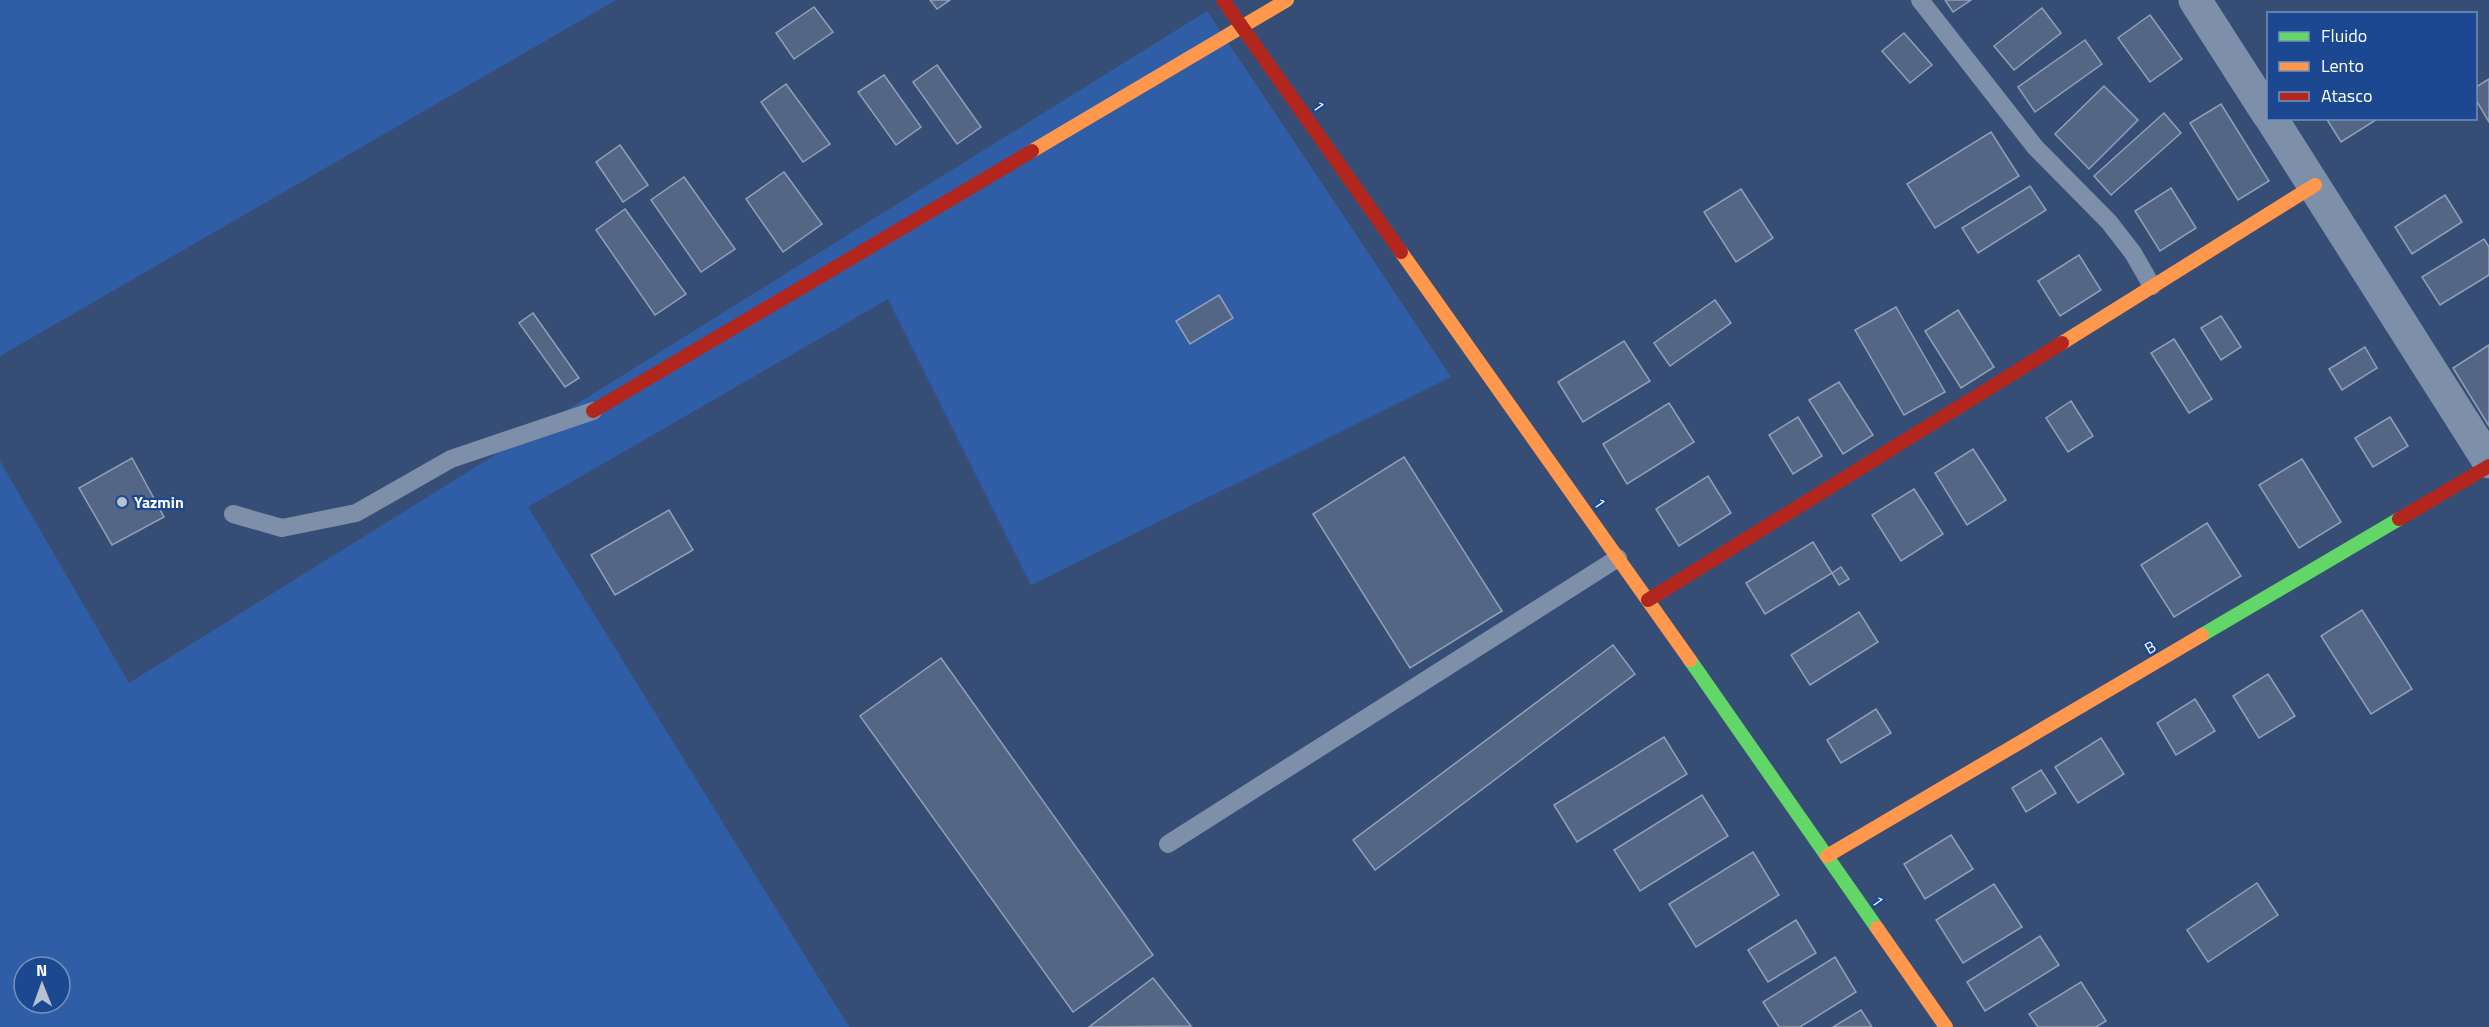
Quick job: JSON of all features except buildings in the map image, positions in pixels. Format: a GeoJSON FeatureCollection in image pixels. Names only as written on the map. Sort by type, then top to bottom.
{"type":"FeatureCollection","features":[{"type":"Feature","properties":{"kind":"street","name":"1"},"geometry":{"type":"LineString","coordinates":[[1223,0],[1648,600],[1946,1027]]}},
{"type":"Feature","properties":{"kind":"street"},"geometry":{"type":"LineString","coordinates":[[592,411],[1287,0]]}},
{"type":"Feature","properties":{"kind":"street"},"geometry":{"type":"LineString","coordinates":[[2195,0],[2267,112]]}},
{"type":"Feature","properties":{"kind":"street"},"geometry":{"type":"LineString","coordinates":[[2272,120],[2489,464]]}},
{"type":"Feature","properties":{"kind":"street"},"geometry":{"type":"LineString","coordinates":[[1648,600],[2315,185]]}},
{"type":"Feature","properties":{"kind":"street","name":"B"},"geometry":{"type":"LineString","coordinates":[[1827,856],[2489,464]]}},
{"type":"Feature","properties":{"kind":"lane"},"geometry":{"type":"LineString","coordinates":[[1920,0],[2035,147],[2109,222],[2133,253],[2152,286]]}},
{"type":"Feature","properties":{"kind":"lane"},"geometry":{"type":"LineString","coordinates":[[233,514],[282,528],[356,513],[451,459],[592,411]]}},
{"type":"Feature","properties":{"kind":"lane"},"geometry":{"type":"LineString","coordinates":[[1168,844],[1618,558]]}},
{"type":"Feature","properties":{"kind":"shaded area"},"geometry":{"type":"Polygon","coordinates":[[[0,0],[616,0],[0,356],[0,0]]]}},
{"type":"Feature","properties":{"kind":"shaded area"},"geometry":{"type":"Polygon","coordinates":[[[1207,11],[1451,377],[1031,585],[888,299],[528,507],[849,1027],[0,1027],[0,461],[129,683],[1207,11]]]}},
{"type":"Feature","properties":{"kind":"traffic: fast"},"geometry":{"type":"LineString","coordinates":[[2202,635],[2399,519]]}},
{"type":"Feature","properties":{"kind":"traffic: fast"},"geometry":{"type":"LineString","coordinates":[[1690,660],[1877,928]]}},
{"type":"Feature","properties":{"kind":"traffic: slow"},"geometry":{"type":"LineString","coordinates":[[1032,151],[1287,0]]}},
{"type":"Feature","properties":{"kind":"traffic: slow"},"geometry":{"type":"LineString","coordinates":[[2062,343],[2315,185]]}},
{"type":"Feature","properties":{"kind":"traffic: slow"},"geometry":{"type":"LineString","coordinates":[[1401,252],[1690,660]]}},
{"type":"Feature","properties":{"kind":"traffic: slow"},"geometry":{"type":"LineString","coordinates":[[1827,856],[2202,635]]}},
{"type":"Feature","properties":{"kind":"traffic: slow"},"geometry":{"type":"LineString","coordinates":[[1877,928],[1946,1027]]}},
{"type":"Feature","properties":{"kind":"traffic: jam"},"geometry":{"type":"LineString","coordinates":[[1223,0],[1401,252]]}},
{"type":"Feature","properties":{"kind":"traffic: jam"},"geometry":{"type":"LineString","coordinates":[[593,411],[1032,151]]}},
{"type":"Feature","properties":{"kind":"traffic: jam"},"geometry":{"type":"LineString","coordinates":[[1648,600],[2062,343]]}},
{"type":"Feature","properties":{"kind":"traffic: jam"},"geometry":{"type":"LineString","coordinates":[[2399,519],[2489,466]]}},
{"type":"Feature","properties":{"kind":"place","name":"Yazmin"},"geometry":{"type":"Point","coordinates":[122,502]}}]}
